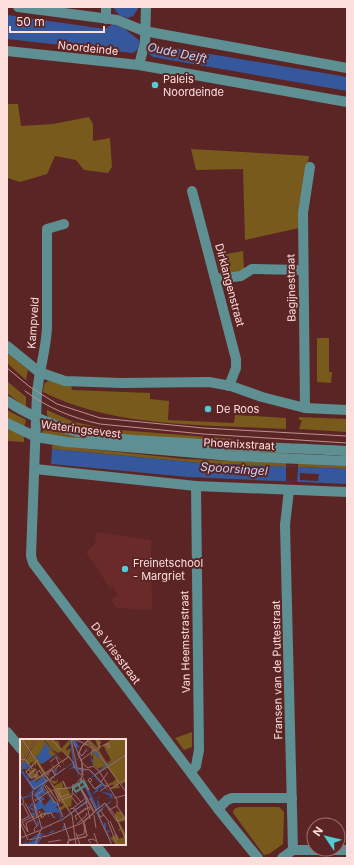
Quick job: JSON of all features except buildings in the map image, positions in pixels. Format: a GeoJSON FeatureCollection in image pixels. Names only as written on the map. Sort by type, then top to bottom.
{"type":"FeatureCollection","features":[{"type":"Feature","properties":{"kind":"street"},"geometry":{"type":"LineString","coordinates":[[18,7],[106,19],[122,22],[144,31],[347,68]]}},
{"type":"Feature","properties":{"kind":"street"},"geometry":{"type":"LineString","coordinates":[[106,7],[106,19]]}},
{"type":"Feature","properties":{"kind":"street"},"geometry":{"type":"LineString","coordinates":[[139,65],[144,47],[146,7]]}},
{"type":"Feature","properties":{"kind":"street","name":"Noordeinde"},"geometry":{"type":"LineString","coordinates":[[7,51],[167,69],[347,102]]}},
{"type":"Feature","properties":{"kind":"street","name":"Bagijnestraat"},"geometry":{"type":"LineString","coordinates":[[305,408],[302,270],[303,213],[310,167]]}},
{"type":"Feature","properties":{"kind":"street","name":"Dirklangenstraat"},"geometry":{"type":"LineString","coordinates":[[192,190],[217,279],[236,359],[236,368],[229,386]]}},
{"type":"Feature","properties":{"kind":"street","name":"Kampveld"},"geometry":{"type":"LineString","coordinates":[[36,437],[39,372],[46,343],[47,328],[47,229],[64,224]]}},
{"type":"Feature","properties":{"kind":"street"},"geometry":{"type":"LineString","coordinates":[[217,279],[241,276],[252,269],[302,270]]}},
{"type":"Feature","properties":{"kind":"street"},"geometry":{"type":"LineString","coordinates":[[7,346],[39,372],[65,381],[114,383],[209,382],[229,386],[262,397],[305,408],[347,410]]}},
{"type":"Feature","properties":{"kind":"street","name":"Wateringsevest"},"geometry":{"type":"LineString","coordinates":[[7,401],[36,419],[92,436],[130,443]]}},
{"type":"Feature","properties":{"kind":"street","name":"Wateringsevest"},"geometry":{"type":"LineString","coordinates":[[7,423],[36,437],[67,442],[130,443]]}},
{"type":"Feature","properties":{"kind":"street","name":"De Vriesstraat"},"geometry":{"type":"LineString","coordinates":[[36,437],[31,556],[33,563],[192,771],[218,809],[258,858]]}},
{"type":"Feature","properties":{"kind":"street","name":"Phoenixstraat"},"geometry":{"type":"LineString","coordinates":[[130,443],[347,451]]}},
{"type":"Feature","properties":{"kind":"street","name":"Phoenixstraat"},"geometry":{"type":"LineString","coordinates":[[130,443],[232,456],[347,461]]}},
{"type":"Feature","properties":{"kind":"street"},"geometry":{"type":"LineString","coordinates":[[35,469],[196,486],[347,492]]}},
{"type":"Feature","properties":{"kind":"street","name":"Van Heemstrastraat"},"geometry":{"type":"LineString","coordinates":[[192,771],[196,766],[199,750],[196,486]]}},
{"type":"Feature","properties":{"kind":"street","name":"Fransen van de Puttestraat"},"geometry":{"type":"LineString","coordinates":[[289,490],[285,525],[293,850]]}},
{"type":"Feature","properties":{"kind":"street"},"geometry":{"type":"LineString","coordinates":[[7,732],[20,748]]}},
{"type":"Feature","properties":{"kind":"street"},"geometry":{"type":"LineString","coordinates":[[218,809],[227,800],[232,798],[292,798]]}},
{"type":"Feature","properties":{"kind":"street"},"geometry":{"type":"LineString","coordinates":[[96,845],[106,858]]}},
{"type":"Feature","properties":{"kind":"street"},"geometry":{"type":"LineString","coordinates":[[282,858],[293,850],[347,850]]}},
{"type":"Feature","properties":{"kind":"shaded area"},"geometry":{"type":"Polygon","coordinates":[[[7,104],[18,104],[21,126],[53,124],[89,117],[93,124],[93,141],[110,138],[112,167],[108,173],[84,170],[76,160],[55,156],[47,174],[20,182],[8,178],[7,104]]]}},
{"type":"Feature","properties":{"kind":"shaded area"},"geometry":{"type":"Polygon","coordinates":[[[191,149],[309,156],[299,212],[299,228],[245,240],[243,169],[196,170],[191,149]]]}},
{"type":"Feature","properties":{"kind":"shaded area"},"geometry":{"type":"Polygon","coordinates":[[[243,251],[244,269],[239,273],[221,274],[216,256],[243,251]]]}},
{"type":"Feature","properties":{"kind":"shaded area"},"geometry":{"type":"Polygon","coordinates":[[[317,338],[329,338],[329,372],[332,372],[331,383],[317,382],[317,338]]]}},
{"type":"Feature","properties":{"kind":"shaded area"},"geometry":{"type":"Polygon","coordinates":[[[7,352],[28,370],[26,380],[7,363],[7,352]]]}},
{"type":"Feature","properties":{"kind":"shaded area"},"geometry":{"type":"Polygon","coordinates":[[[7,381],[26,397],[26,408],[7,393],[7,381]]]}},
{"type":"Feature","properties":{"kind":"shaded area"},"geometry":{"type":"Polygon","coordinates":[[[48,381],[71,385],[72,390],[150,393],[150,399],[169,401],[168,420],[234,423],[235,415],[286,418],[286,429],[193,425],[131,419],[101,413],[71,404],[43,392],[44,384],[48,381]]]}},
{"type":"Feature","properties":{"kind":"shaded area"},"geometry":{"type":"Polygon","coordinates":[[[7,410],[26,420],[24,428],[7,419],[7,410]]]}},
{"type":"Feature","properties":{"kind":"shaded area"},"geometry":{"type":"Polygon","coordinates":[[[47,410],[74,422],[107,429],[233,439],[233,444],[86,431],[49,419],[47,410]]]}},
{"type":"Feature","properties":{"kind":"shaded area"},"geometry":{"type":"Polygon","coordinates":[[[299,417],[347,419],[347,432],[299,429],[302,420],[299,420],[299,417]]]}},
{"type":"Feature","properties":{"kind":"shaded area"},"geometry":{"type":"Polygon","coordinates":[[[43,426],[58,432],[88,438],[287,452],[287,455],[194,452],[42,434],[43,426]]]}},
{"type":"Feature","properties":{"kind":"shaded area"},"geometry":{"type":"Polygon","coordinates":[[[7,428],[24,436],[24,442],[7,441],[7,428]]]}},
{"type":"Feature","properties":{"kind":"shaded area"},"geometry":{"type":"Polygon","coordinates":[[[52,445],[185,459],[286,463],[286,467],[201,463],[52,449],[52,445]]]}},
{"type":"Feature","properties":{"kind":"shaded area"},"geometry":{"type":"Polygon","coordinates":[[[298,463],[347,465],[347,469],[298,467],[298,463]]]}},
{"type":"Feature","properties":{"kind":"shaded area","name":"Freinetschool - Margriet"},"geometry":{"type":"Polygon","coordinates":[[[96,532],[151,540],[152,610],[117,608],[111,600],[118,595],[113,587],[110,588],[86,552],[95,544],[96,532]]]}},
{"type":"Feature","properties":{"kind":"shaded area"},"geometry":{"type":"Polygon","coordinates":[[[192,732],[192,747],[184,750],[175,738],[192,732]]]}},
{"type":"Feature","properties":{"kind":"shaded area"},"geometry":{"type":"Polygon","coordinates":[[[239,807],[279,807],[284,812],[283,844],[269,854],[264,855],[233,813],[234,809],[239,807]]]}},
{"type":"Feature","properties":{"kind":"water"},"geometry":{"type":"Polygon","coordinates":[[[113,7],[139,7],[133,16],[128,18],[119,15],[113,7]]]}},
{"type":"Feature","properties":{"kind":"water"},"geometry":{"type":"Polygon","coordinates":[[[7,15],[105,29],[113,24],[125,29],[140,41],[137,50],[133,53],[7,39],[7,15]]]}},
{"type":"Feature","properties":{"kind":"water","name":"Oude Delft"},"geometry":{"type":"Polygon","coordinates":[[[151,44],[347,77],[347,91],[153,57],[148,53],[151,44]]]}},
{"type":"Feature","properties":{"kind":"water","name":"Spoorsingel"},"geometry":{"type":"Polygon","coordinates":[[[52,449],[201,463],[347,469],[347,484],[188,477],[51,464],[52,449]],[[300,473],[300,480],[318,481],[319,474],[300,473]]]}},
{"type":"Feature","properties":{"kind":"pier"},"geometry":{"type":"Polygon","coordinates":[[[286,467],[298,467],[297,482],[286,481],[286,467]]]}},
{"type":"Feature","properties":{"kind":"tram line"},"geometry":{"type":"LineString","coordinates":[[7,368],[30,387],[57,404],[100,418],[203,428],[347,436]]}},
{"type":"Feature","properties":{"kind":"tram line"},"geometry":{"type":"LineString","coordinates":[[25,391],[61,412],[100,424],[203,434],[347,443]]}},
{"type":"Feature","properties":{"kind":"place","name":"Paleis Noordeinde"},"geometry":{"type":"Point","coordinates":[155,85]}},
{"type":"Feature","properties":{"kind":"place","name":"De Roos"},"geometry":{"type":"Point","coordinates":[208,409]}},
{"type":"Feature","properties":{"kind":"place","name":"Freinetschool - Margriet"},"geometry":{"type":"Point","coordinates":[125,569]}}]}
